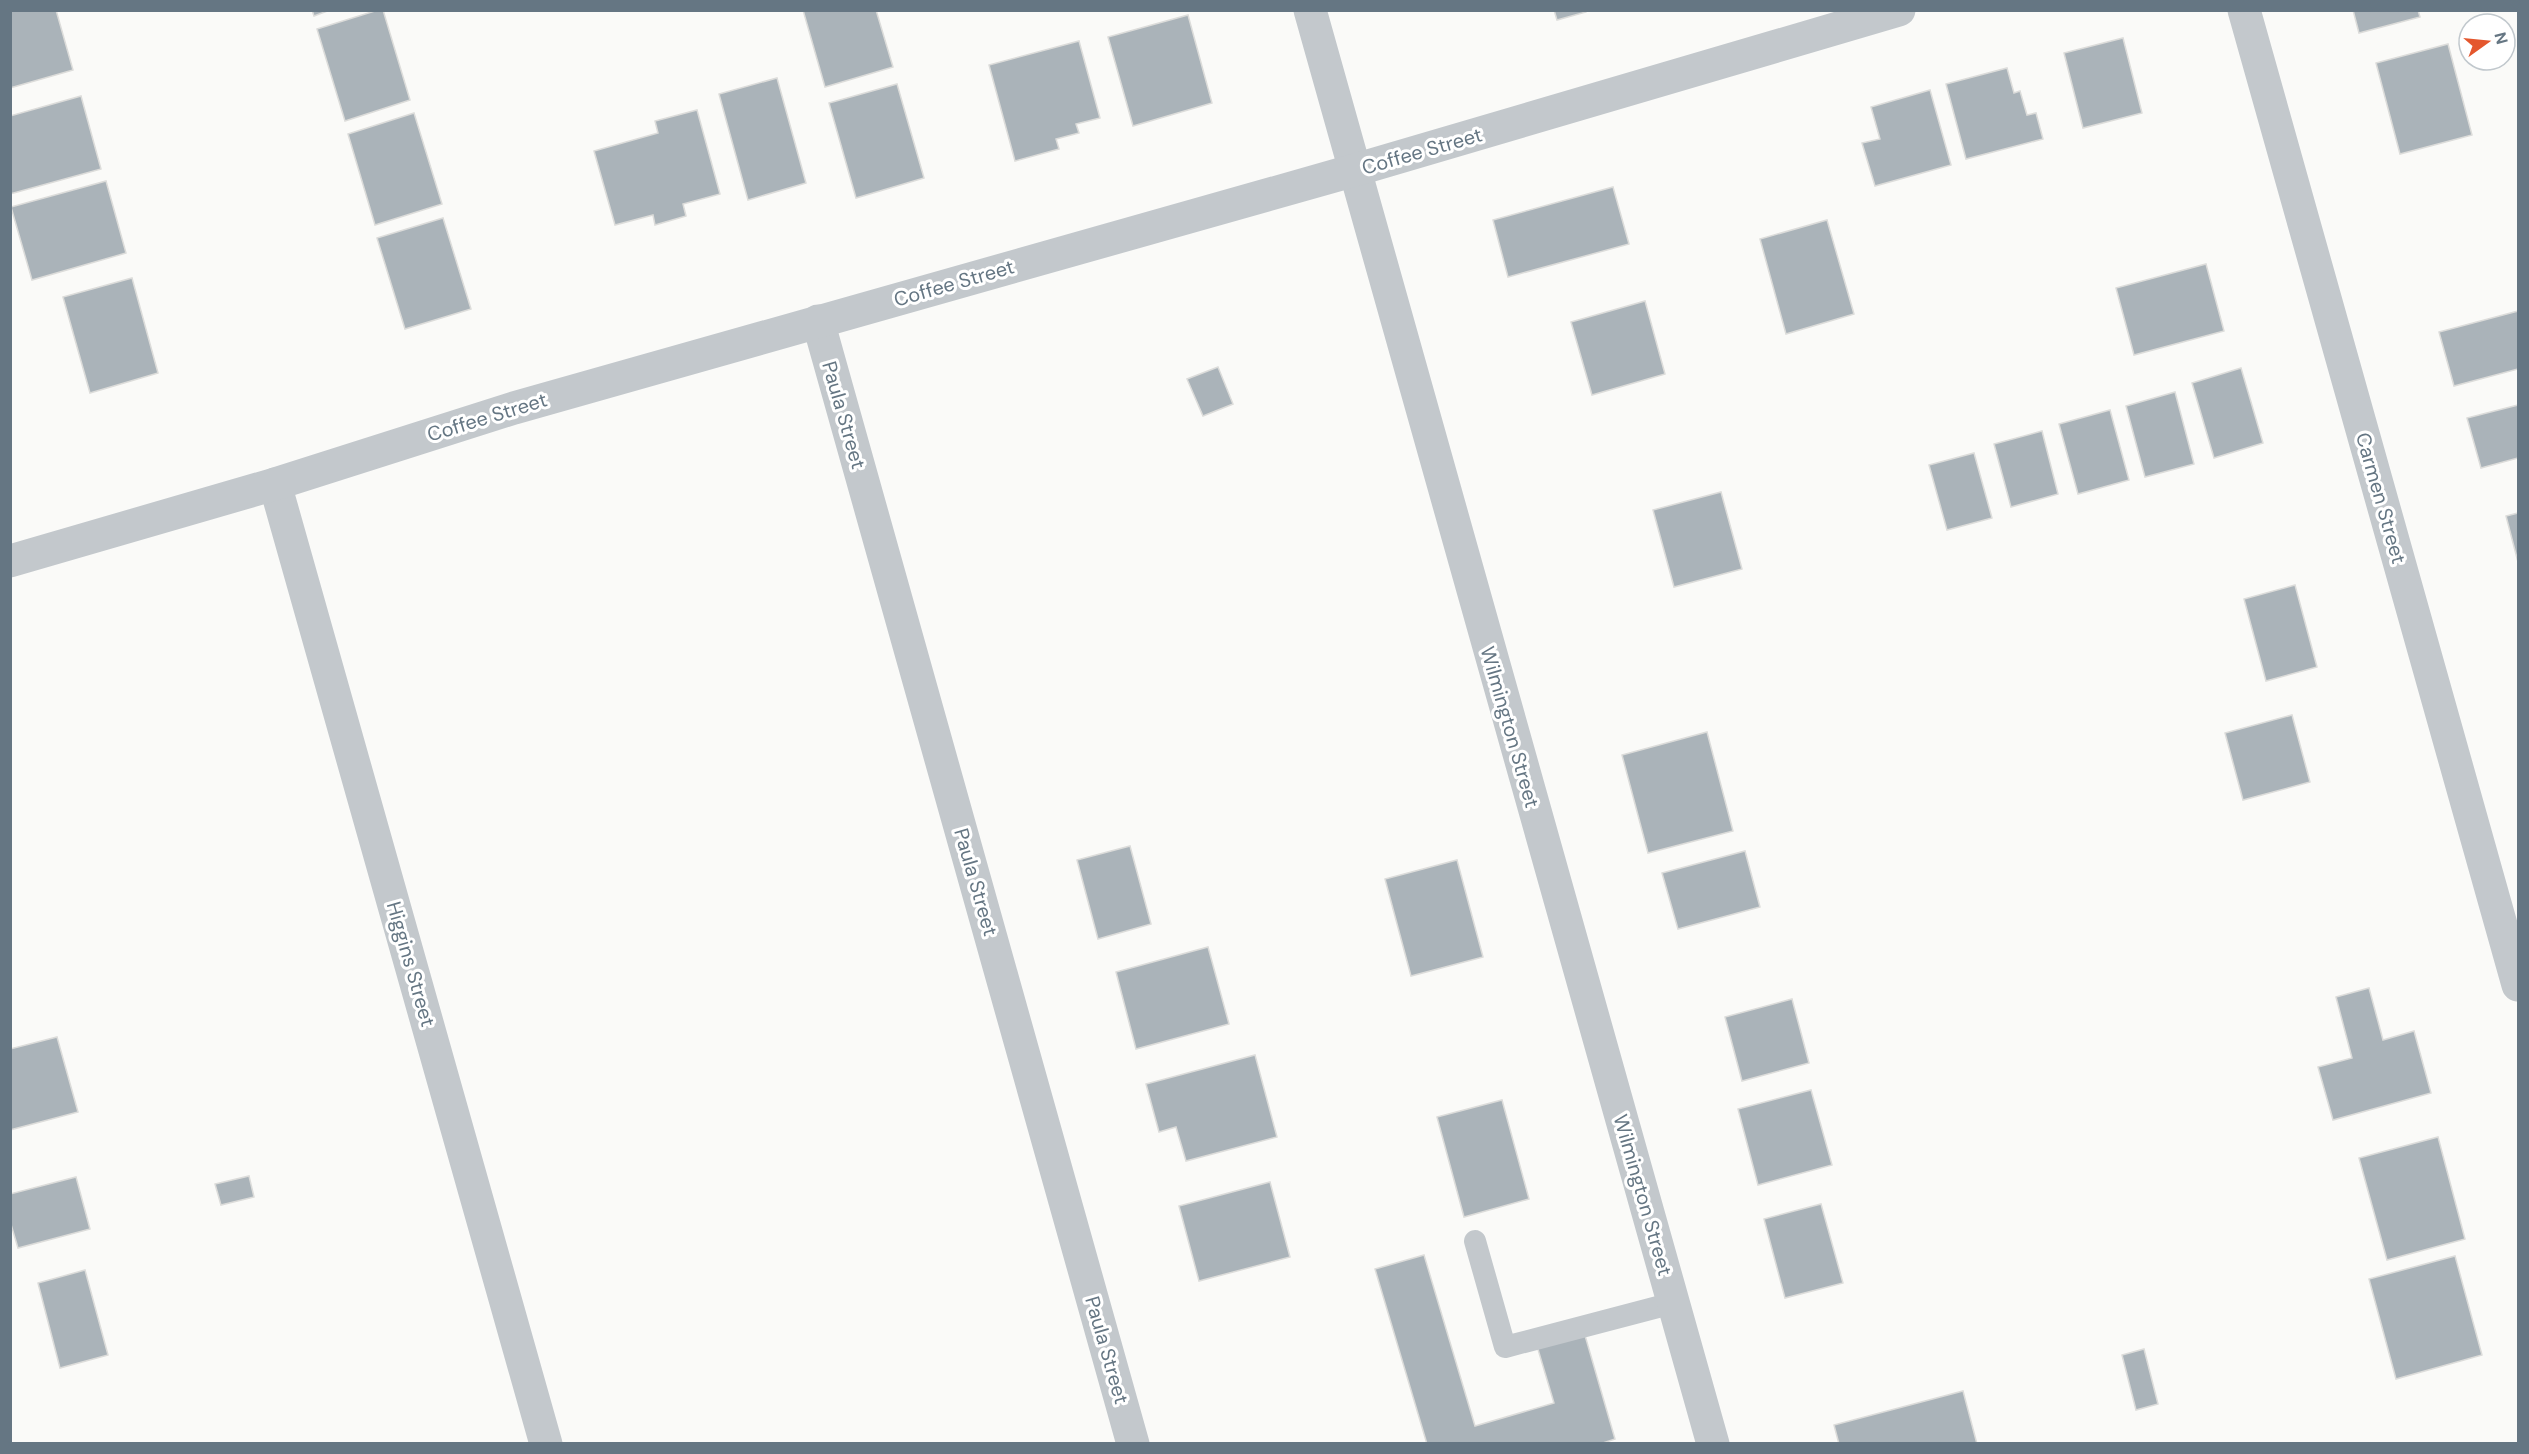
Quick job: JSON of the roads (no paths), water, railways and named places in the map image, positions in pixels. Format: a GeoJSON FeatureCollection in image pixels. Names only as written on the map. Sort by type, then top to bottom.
{"type":"FeatureCollection","features":[{"type":"Feature","properties":{"kind":"street","name":"Wilmington Street"},"geometry":{"type":"LineString","coordinates":[[1310,10],[1713,1443]]}},
{"type":"Feature","properties":{"kind":"street","name":"Coffee Street"},"geometry":{"type":"LineString","coordinates":[[10,561],[275,484],[514,408],[1355,170],[1899,10]]}},
{"type":"Feature","properties":{"kind":"street","name":"Carmen Street"},"geometry":{"type":"LineString","coordinates":[[2244,10],[2518,985]]}},
{"type":"Feature","properties":{"kind":"street","name":"Paula Street"},"geometry":{"type":"LineString","coordinates":[[818,321],[1133,1443]]}},
{"type":"Feature","properties":{"kind":"street","name":"Higgins Street"},"geometry":{"type":"LineString","coordinates":[[275,484],[546,1443]]}},
{"type":"Feature","properties":{"kind":"lane"},"geometry":{"type":"LineString","coordinates":[[1475,1241],[1505,1347],[1673,1303]]}}]}
